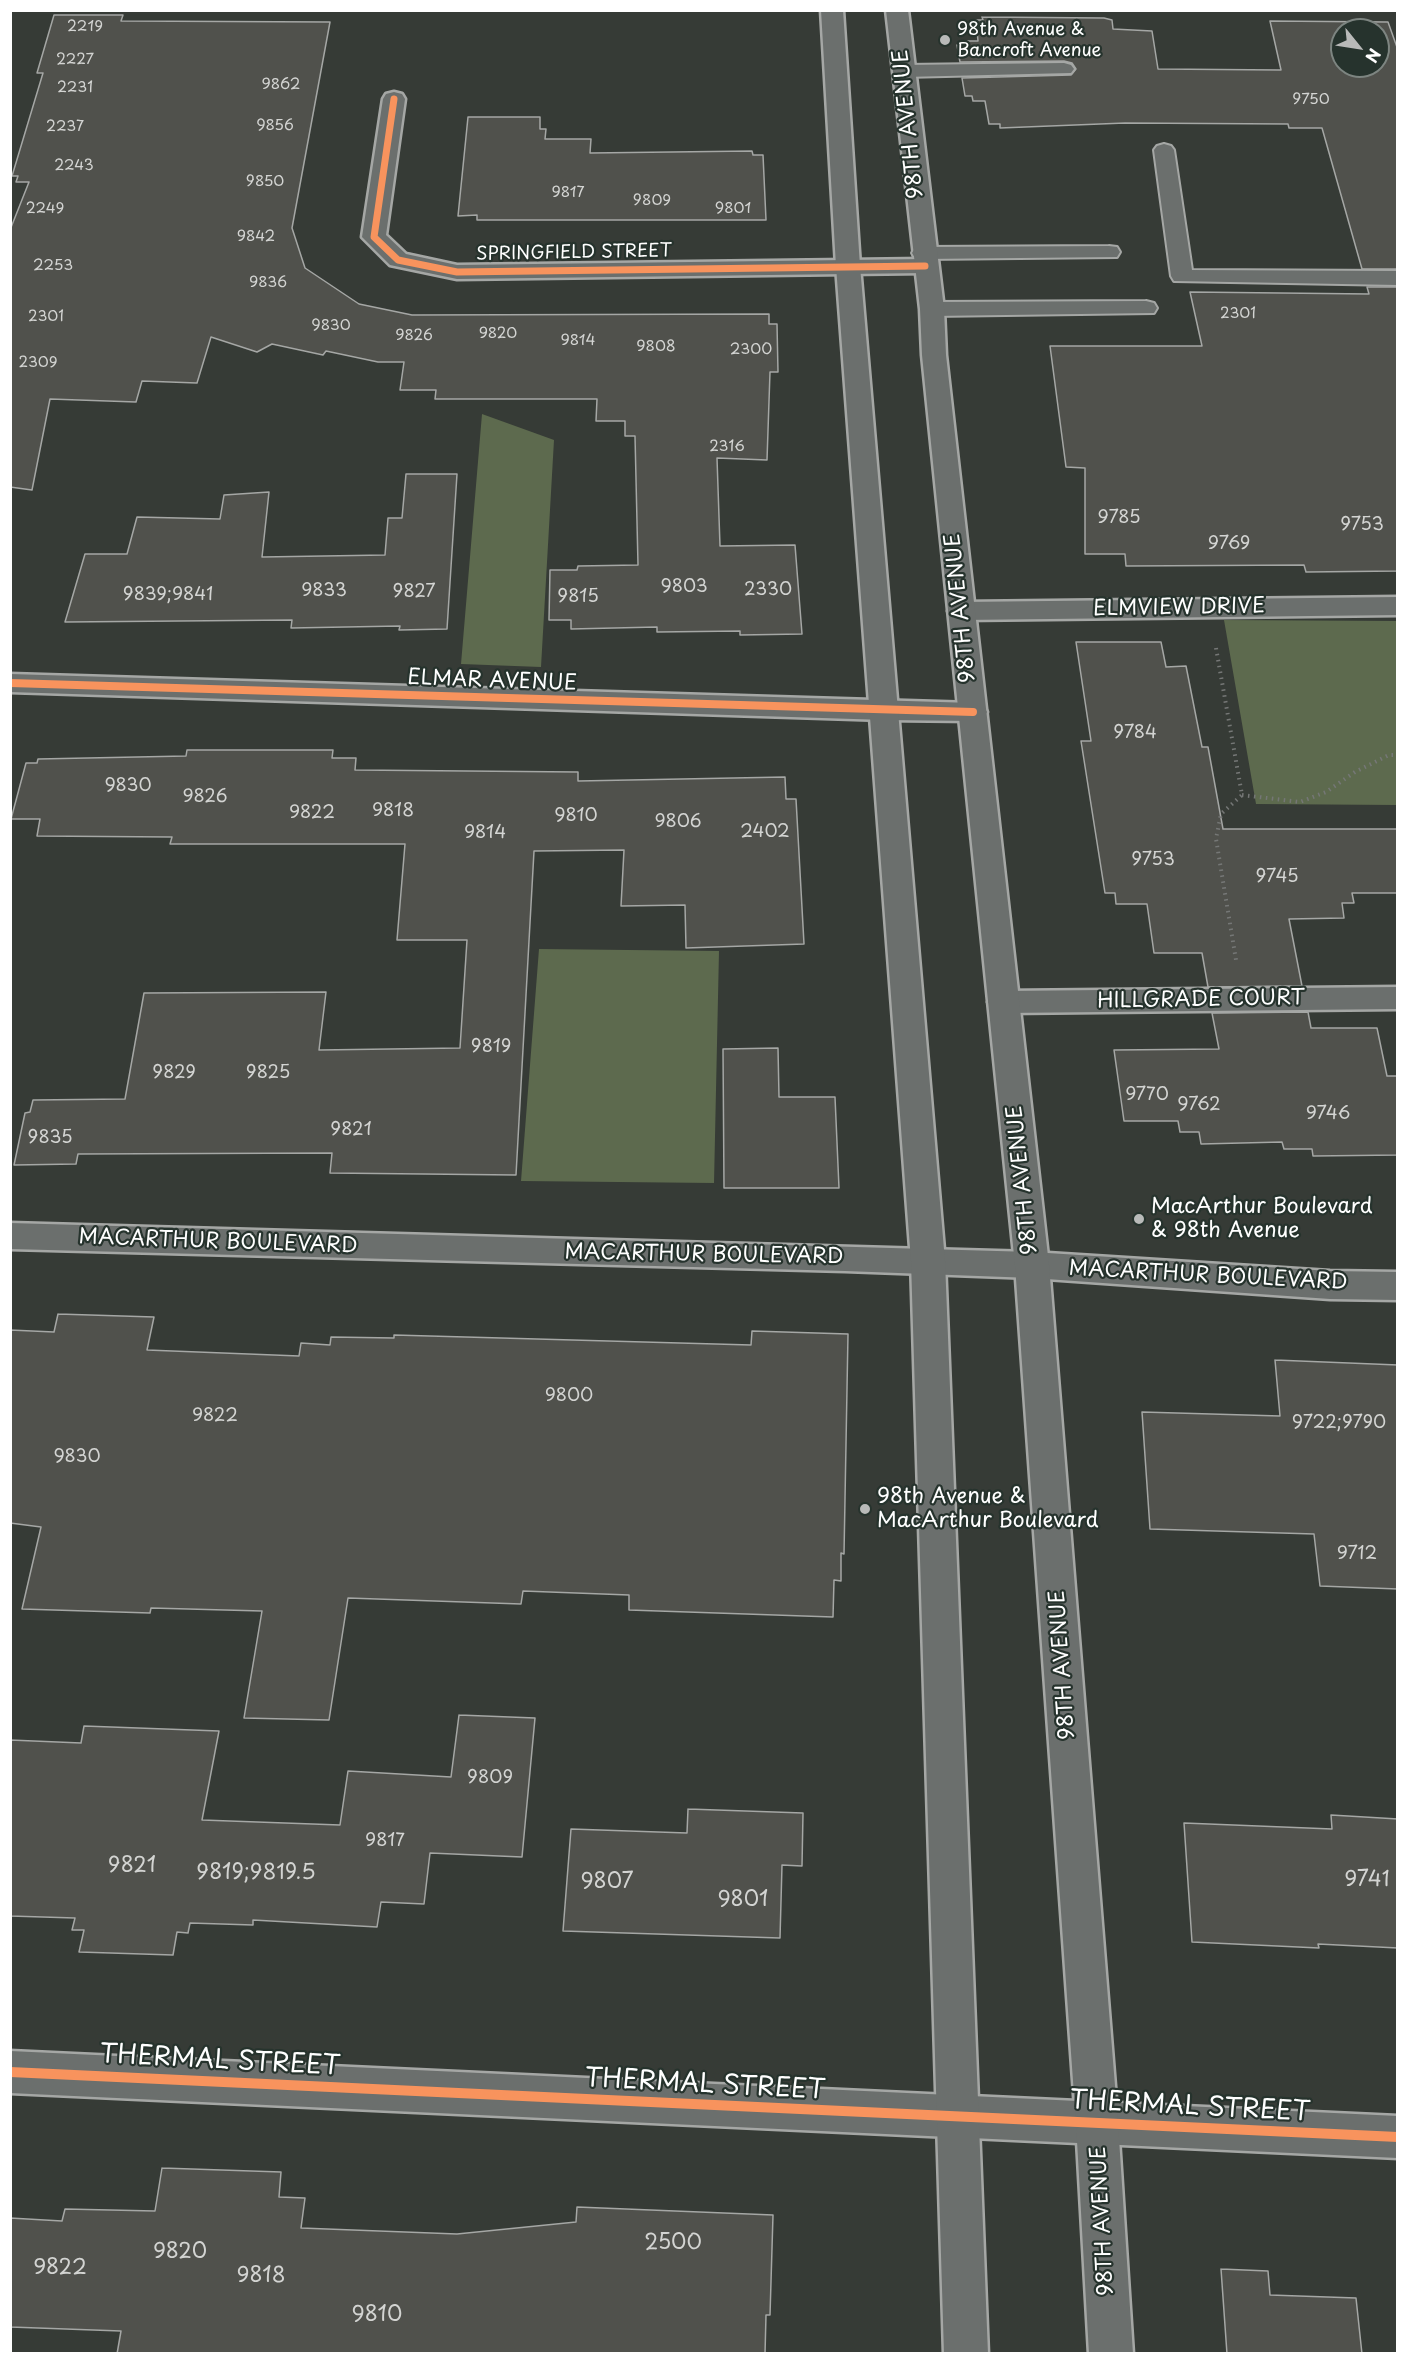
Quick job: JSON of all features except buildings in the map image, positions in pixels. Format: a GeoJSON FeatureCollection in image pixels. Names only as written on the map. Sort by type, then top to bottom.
{"type":"FeatureCollection","features":[{"type":"Feature","properties":{"kind":"main road"},"geometry":{"type":"LineString","coordinates":[[832,10],[848,266],[928,1261],[966,2354]]}},
{"type":"Feature","properties":{"kind":"main road","name":"98TH AVENUE"},"geometry":{"type":"LineString","coordinates":[[897,10],[924,260],[932,309],[1032,1265],[1097,2123],[1111,2354]]}},
{"type":"Feature","properties":{"kind":"main road","name":"SPRINGFIELD STREET"},"geometry":{"type":"LineString","coordinates":[[394,99],[374,237],[398,260],[457,272],[848,266],[924,260]]}},
{"type":"Feature","properties":{"kind":"main road","name":"ELMVIEW DRIVE"},"geometry":{"type":"LineString","coordinates":[[962,611],[1398,606]]}},
{"type":"Feature","properties":{"kind":"main road","name":"ELMAR AVENUE"},"geometry":{"type":"LineString","coordinates":[[10,683],[973,712]]}},
{"type":"Feature","properties":{"kind":"main road","name":"HILLGRADE COURT"},"geometry":{"type":"LineString","coordinates":[[1004,1002],[1398,998]]}},
{"type":"Feature","properties":{"kind":"main road","name":"MACARTHUR BOULEVARD"},"geometry":{"type":"LineString","coordinates":[[10,1236],[928,1261],[1032,1265],[1330,1285],[1398,1286]]}},
{"type":"Feature","properties":{"kind":"main road","name":"THERMAL STREET"},"geometry":{"type":"LineString","coordinates":[[10,2072],[1398,2137]]}},
{"type":"Feature","properties":{"kind":"lane"},"geometry":{"type":"LineString","coordinates":[[904,71],[1064,69]]}},
{"type":"Feature","properties":{"kind":"lane"},"geometry":{"type":"LineString","coordinates":[[1164,150],[1182,276],[1398,278]]}},
{"type":"Feature","properties":{"kind":"lane"},"geometry":{"type":"LineString","coordinates":[[924,260],[1109,252]]}},
{"type":"Feature","properties":{"kind":"lane"},"geometry":{"type":"LineString","coordinates":[[932,309],[1146,308]]}},
{"type":"Feature","properties":{"kind":"path"},"geometry":{"type":"LineString","coordinates":[[1210,608],[1242,795]]}},
{"type":"Feature","properties":{"kind":"path"},"geometry":{"type":"LineString","coordinates":[[1243,999],[1216,839],[1221,814],[1242,795],[1300,802],[1326,792],[1355,772],[1389,755],[1398,755]]}},
{"type":"Feature","properties":{"kind":"green space"},"geometry":{"type":"Polygon","coordinates":[[[482,414],[554,440],[541,667],[461,664],[482,414]]]}},
{"type":"Feature","properties":{"kind":"green space"},"geometry":{"type":"Polygon","coordinates":[[[1224,620],[1397,621],[1397,805],[1256,804],[1224,620]]]}},
{"type":"Feature","properties":{"kind":"green space"},"geometry":{"type":"Polygon","coordinates":[[[539,949],[719,951],[714,1183],[521,1181],[539,949]]]}},
{"type":"Feature","properties":{"kind":"cycle path"},"geometry":{"type":"LineString","coordinates":[[394,99],[374,237],[398,260],[457,272],[925,266]]}},
{"type":"Feature","properties":{"kind":"cycle path"},"geometry":{"type":"LineString","coordinates":[[10,683],[973,712]]}},
{"type":"Feature","properties":{"kind":"cycle path"},"geometry":{"type":"LineString","coordinates":[[10,2072],[1398,2137]]}},
{"type":"Feature","properties":{"kind":"place","name":"98th Avenue & Bancroft Avenue"},"geometry":{"type":"Point","coordinates":[945,40]}},
{"type":"Feature","properties":{"kind":"place","name":"MacArthur Boulevard & 98th Avenue"},"geometry":{"type":"Point","coordinates":[1139,1219]}},
{"type":"Feature","properties":{"kind":"place","name":"98th Avenue & MacArthur Boulevard"},"geometry":{"type":"Point","coordinates":[865,1509]}}]}
